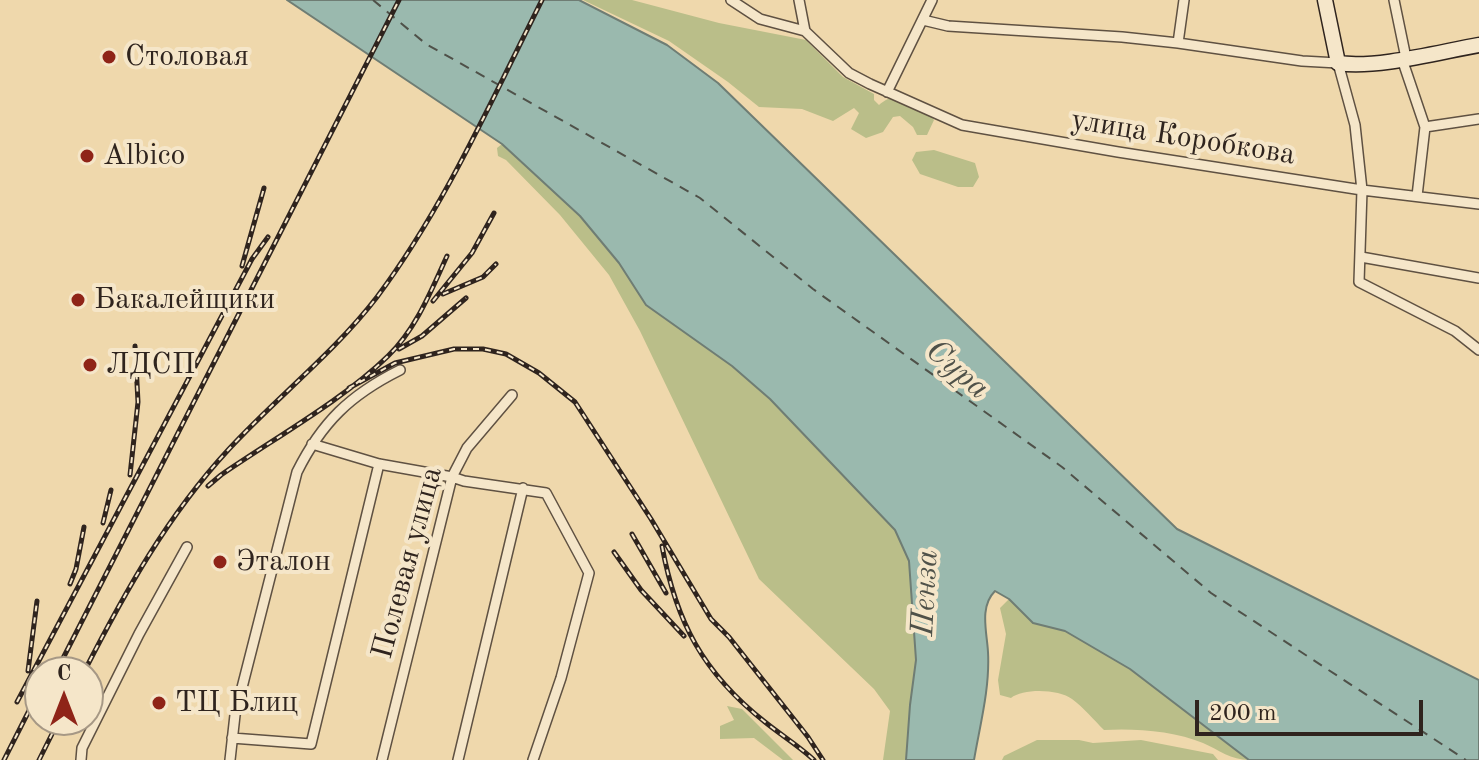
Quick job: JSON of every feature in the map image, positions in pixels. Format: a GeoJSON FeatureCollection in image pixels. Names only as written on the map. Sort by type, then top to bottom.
{"type":"FeatureCollection","features":[{"type":"Feature","properties":{"kind":"main road"},"geometry":{"type":"LineString","coordinates":[[1325,0],[1338,63],[1350,65],[1406,58],[1479,45]]}},
{"type":"Feature","properties":{"kind":"street"},"geometry":{"type":"LineString","coordinates":[[731,0],[760,19],[805,31],[799,0]]}},
{"type":"Feature","properties":{"kind":"street"},"geometry":{"type":"LineString","coordinates":[[887,92],[932,0]]}},
{"type":"Feature","properties":{"kind":"street"},"geometry":{"type":"LineString","coordinates":[[1178,43],[1184,0]]}},
{"type":"Feature","properties":{"kind":"street"},"geometry":{"type":"LineString","coordinates":[[1394,0],[1406,58],[1404,65],[1425,127],[1417,196]]}},
{"type":"Feature","properties":{"kind":"street"},"geometry":{"type":"LineString","coordinates":[[923,20],[962,28],[1038,30],[1178,43],[1302,61],[1338,63],[1355,125],[1362,190],[1359,282],[1455,331],[1479,350]]}},
{"type":"Feature","properties":{"kind":"street","name":"улица Коробкова"},"geometry":{"type":"LineString","coordinates":[[805,31],[849,73],[962,125],[1362,190],[1479,204]]}},
{"type":"Feature","properties":{"kind":"street"},"geometry":{"type":"LineString","coordinates":[[1425,127],[1479,119]]}},
{"type":"Feature","properties":{"kind":"street"},"geometry":{"type":"LineString","coordinates":[[1361,257],[1479,278]]}},
{"type":"Feature","properties":{"kind":"street"},"geometry":{"type":"LineString","coordinates":[[230,760],[235,715],[297,472],[312,444],[344,405],[370,385],[400,370]]}},
{"type":"Feature","properties":{"kind":"street","name":"Полевая улица"},"geometry":{"type":"LineString","coordinates":[[382,760],[452,477],[467,448],[512,395]]}},
{"type":"Feature","properties":{"kind":"street"},"geometry":{"type":"LineString","coordinates":[[312,444],[379,464],[546,493],[589,573],[561,678],[533,760]]}},
{"type":"Feature","properties":{"kind":"street"},"geometry":{"type":"LineString","coordinates":[[232,738],[311,744],[379,464]]}},
{"type":"Feature","properties":{"kind":"street"},"geometry":{"type":"LineString","coordinates":[[458,760],[523,488]]}},
{"type":"Feature","properties":{"kind":"street"},"geometry":{"type":"LineString","coordinates":[[81,760],[82,748],[187,547]]}},
{"type":"Feature","properties":{"kind":"green space"},"geometry":{"type":"Polygon","coordinates":[[[583,0],[632,0],[719,23],[806,40],[843,77],[874,94],[874,100],[879,105],[894,98],[910,108],[928,112],[934,120],[927,135],[917,135],[900,116],[893,117],[883,132],[866,138],[851,129],[859,113],[854,108],[833,121],[802,109],[759,107],[669,41],[583,0]]]}},
{"type":"Feature","properties":{"kind":"green space"},"geometry":{"type":"Polygon","coordinates":[[[502,144],[580,216],[619,263],[646,305],[732,366],[770,399],[895,530],[909,561],[916,660],[906,760],[883,760],[890,711],[874,689],[759,579],[640,331],[609,275],[560,215],[506,160],[498,156],[497,148],[502,144]]]}},
{"type":"Feature","properties":{"kind":"green space"},"geometry":{"type":"Polygon","coordinates":[[[934,150],[975,163],[979,177],[973,187],[958,187],[920,174],[912,160],[916,152],[934,150]]]}},
{"type":"Feature","properties":{"kind":"green space"},"geometry":{"type":"Polygon","coordinates":[[[1009,599],[1033,623],[1065,631],[1130,669],[1249,760],[1167,733],[1104,730],[1076,702],[1059,693],[1032,691],[1011,698],[1000,695],[998,680],[1006,634],[1000,608],[1009,599]]]}},
{"type":"Feature","properties":{"kind":"green space"},"geometry":{"type":"Polygon","coordinates":[[[727,706],[742,709],[793,760],[783,760],[754,738],[720,739],[720,726],[734,720],[727,706]]]}},
{"type":"Feature","properties":{"kind":"green space"},"geometry":{"type":"Polygon","coordinates":[[[1037,740],[1093,743],[1141,740],[1213,754],[1218,760],[1002,760],[1004,756],[1037,740]]]}},
{"type":"Feature","properties":{"kind":"water"},"geometry":{"type":"Polygon","coordinates":[[[287,0],[579,0],[667,45],[718,83],[1177,529],[1479,680],[1479,760],[1249,760],[1130,669],[1065,631],[1033,623],[1009,599],[995,591],[985,612],[988,679],[974,760],[906,760],[916,660],[909,561],[895,530],[770,399],[732,366],[646,305],[619,263],[580,216],[502,144],[287,0]]]}},
{"type":"Feature","properties":{"kind":"ferry route"},"geometry":{"type":"LineString","coordinates":[[373,0],[426,44],[700,198],[813,289],[1062,467],[1211,593],[1466,760]]}},
{"type":"Feature","properties":{"kind":"railway"},"geometry":{"type":"LineString","coordinates":[[64,656],[399,0]]}},
{"type":"Feature","properties":{"kind":"railway"},"geometry":{"type":"LineString","coordinates":[[92,656],[132,584],[186,501],[229,449],[360,317],[402,262],[446,190],[542,0]]}},
{"type":"Feature","properties":{"kind":"railway"},"geometry":{"type":"LineString","coordinates":[[242,266],[264,188]]}},
{"type":"Feature","properties":{"kind":"railway"},"geometry":{"type":"LineString","coordinates":[[433,301],[472,253],[494,213]]}},
{"type":"Feature","properties":{"kind":"railway"},"geometry":{"type":"LineString","coordinates":[[17,702],[252,259],[268,237]]}},
{"type":"Feature","properties":{"kind":"railway"},"geometry":{"type":"LineString","coordinates":[[208,486],[329,403],[388,356],[415,322],[447,256]]}},
{"type":"Feature","properties":{"kind":"railway"},"geometry":{"type":"LineString","coordinates":[[443,294],[483,277],[496,264]]}},
{"type":"Feature","properties":{"kind":"railway"},"geometry":{"type":"LineString","coordinates":[[399,349],[422,336],[466,298]]}},
{"type":"Feature","properties":{"kind":"railway"},"geometry":{"type":"LineString","coordinates":[[130,475],[138,402],[135,346]]}},
{"type":"Feature","properties":{"kind":"railway"},"geometry":{"type":"LineString","coordinates":[[349,388],[395,363],[454,349],[483,349],[506,354],[539,373],[575,402],[711,619],[729,637],[823,760]]}},
{"type":"Feature","properties":{"kind":"railway"},"geometry":{"type":"LineString","coordinates":[[103,523],[111,490]]}},
{"type":"Feature","properties":{"kind":"railway"},"geometry":{"type":"LineString","coordinates":[[70,584],[84,527]]}},
{"type":"Feature","properties":{"kind":"railway"},"geometry":{"type":"LineString","coordinates":[[632,534],[666,593]]}},
{"type":"Feature","properties":{"kind":"railway"},"geometry":{"type":"LineString","coordinates":[[662,546],[684,622],[709,665],[743,703],[814,760]]}},
{"type":"Feature","properties":{"kind":"railway"},"geometry":{"type":"LineString","coordinates":[[614,552],[641,590],[684,636]]}},
{"type":"Feature","properties":{"kind":"railway"},"geometry":{"type":"LineString","coordinates":[[30,656],[37,601]]}},
{"type":"Feature","properties":{"kind":"railway"},"geometry":{"type":"LineString","coordinates":[[4,760],[24,721]]}},
{"type":"Feature","properties":{"kind":"railway"},"geometry":{"type":"LineString","coordinates":[[39,760],[51,736]]}},
{"type":"Feature","properties":{"kind":"place","name":"Столовая"},"geometry":{"type":"Point","coordinates":[109,57]}},
{"type":"Feature","properties":{"kind":"place","name":"Albico"},"geometry":{"type":"Point","coordinates":[87,156]}},
{"type":"Feature","properties":{"kind":"place","name":"Бакалейщики"},"geometry":{"type":"Point","coordinates":[78,300]}},
{"type":"Feature","properties":{"kind":"place","name":"ЛДСП"},"geometry":{"type":"Point","coordinates":[90,365]}},
{"type":"Feature","properties":{"kind":"place","name":"Эталон"},"geometry":{"type":"Point","coordinates":[220,562]}},
{"type":"Feature","properties":{"kind":"place","name":"ТЦ Блиц"},"geometry":{"type":"Point","coordinates":[159,703]}},
{"type":"Feature","properties":{"kind":"water label","name":"Сура"},"geometry":{"type":"Point","coordinates":[957,370]}},
{"type":"Feature","properties":{"kind":"water label","name":"Пенза"},"geometry":{"type":"Point","coordinates":[926,593]}}]}
